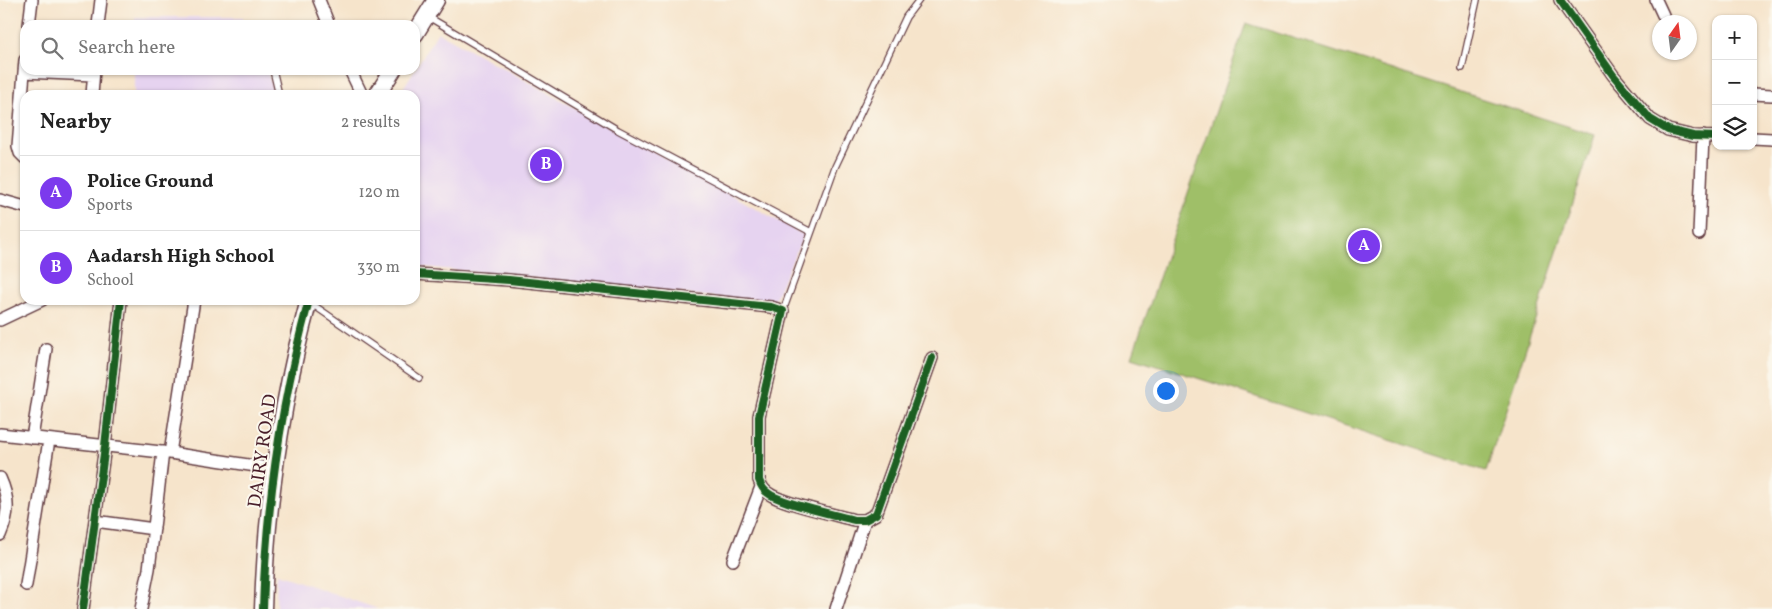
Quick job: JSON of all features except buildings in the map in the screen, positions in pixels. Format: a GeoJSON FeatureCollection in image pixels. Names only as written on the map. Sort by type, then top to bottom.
{"type":"FeatureCollection","features":[{"type":"Feature","properties":{"kind":"street"},"geometry":{"type":"LineString","coordinates":[[30,20],[32,0]]}},
{"type":"Feature","properties":{"kind":"street"},"geometry":{"type":"LineString","coordinates":[[99,20],[101,0]]}},
{"type":"Feature","properties":{"kind":"street"},"geometry":{"type":"LineString","coordinates":[[319,0],[327,20]]}},
{"type":"Feature","properties":{"kind":"street"},"geometry":{"type":"LineString","coordinates":[[420,26],[436,0]]}},
{"type":"Feature","properties":{"kind":"street"},"geometry":{"type":"LineString","coordinates":[[1560,0],[1613,75],[1650,119],[1668,130],[1712,137]]}},
{"type":"Feature","properties":{"kind":"street"},"geometry":{"type":"LineString","coordinates":[[1656,0],[1663,15]]}},
{"type":"Feature","properties":{"kind":"street"},"geometry":{"type":"LineString","coordinates":[[22,90],[23,75]]}},
{"type":"Feature","properties":{"kind":"street"},"geometry":{"type":"LineString","coordinates":[[92,90],[94,75]]}},
{"type":"Feature","properties":{"kind":"street"},"geometry":{"type":"LineString","coordinates":[[352,75],[360,90]]}},
{"type":"Feature","properties":{"kind":"street"},"geometry":{"type":"LineString","coordinates":[[380,90],[390,75]]}},
{"type":"Feature","properties":{"kind":"street"},"geometry":{"type":"LineString","coordinates":[[1757,94],[1772,95]]}},
{"type":"Feature","properties":{"kind":"street"},"geometry":{"type":"LineString","coordinates":[[20,121],[18,149],[20,153]]}},
{"type":"Feature","properties":{"kind":"street"},"geometry":{"type":"LineString","coordinates":[[1699,234],[1703,136]]}},
{"type":"Feature","properties":{"kind":"street"},"geometry":{"type":"LineString","coordinates":[[1757,138],[1772,139]]}},
{"type":"Feature","properties":{"kind":"street"},"geometry":{"type":"LineString","coordinates":[[0,200],[20,206]]}},
{"type":"Feature","properties":{"kind":"street"},"geometry":{"type":"LineString","coordinates":[[420,274],[509,280],[771,306],[782,311],[759,416],[759,480],[761,487],[769,494],[781,499],[854,520],[865,520],[876,514],[932,358]]}},
{"type":"Feature","properties":{"kind":"street"},"geometry":{"type":"LineString","coordinates":[[0,320],[32,305]]}},
{"type":"Feature","properties":{"kind":"street"},"geometry":{"type":"LineString","coordinates":[[83,609],[105,446],[120,305]]}},
{"type":"Feature","properties":{"kind":"street"},"geometry":{"type":"LineString","coordinates":[[141,609],[149,569],[166,452],[193,305]]}},
{"type":"Feature","properties":{"kind":"street","name":"DAIRY ROAD"},"geometry":{"type":"LineString","coordinates":[[263,609],[264,578],[275,469],[294,362],[307,305]]}},
{"type":"Feature","properties":{"kind":"street"},"geometry":{"type":"LineString","coordinates":[[32,438],[46,349]]}},
{"type":"Feature","properties":{"kind":"street"},"geometry":{"type":"LineString","coordinates":[[0,434],[166,452],[275,469]]}},
{"type":"Feature","properties":{"kind":"street"},"geometry":{"type":"LineString","coordinates":[[26,584],[49,440]]}},
{"type":"Feature","properties":{"kind":"street"},"geometry":{"type":"LineString","coordinates":[[0,478],[6,491],[8,511],[0,535]]}},
{"type":"Feature","properties":{"kind":"street"},"geometry":{"type":"LineString","coordinates":[[733,560],[761,487]]}},
{"type":"Feature","properties":{"kind":"street"},"geometry":{"type":"LineString","coordinates":[[836,609],[865,520]]}},
{"type":"Feature","properties":{"kind":"street"},"geometry":{"type":"LineString","coordinates":[[95,521],[154,529]]}},
{"type":"Feature","properties":{"kind":"lane"},"geometry":{"type":"LineString","coordinates":[[782,311],[835,167],[906,17],[919,0]]}},
{"type":"Feature","properties":{"kind":"lane"},"geometry":{"type":"LineString","coordinates":[[1462,68],[1477,0]]}},
{"type":"Feature","properties":{"kind":"lane"},"geometry":{"type":"LineString","coordinates":[[426,16],[618,130],[811,232]]}},
{"type":"Feature","properties":{"kind":"lane"},"geometry":{"type":"LineString","coordinates":[[274,75],[278,90]]}},
{"type":"Feature","properties":{"kind":"lane"},"geometry":{"type":"LineString","coordinates":[[314,305],[419,378]]}},
{"type":"Feature","properties":{"kind":"shaded area"},"geometry":{"type":"Polygon","coordinates":[[[135,17],[243,17],[243,20],[135,20],[135,17]]]}},
{"type":"Feature","properties":{"kind":"shaded area"},"geometry":{"type":"Polygon","coordinates":[[[438,32],[804,235],[773,303],[420,267],[420,90],[402,90],[411,75],[420,75],[420,61],[438,32]]]}},
{"type":"Feature","properties":{"kind":"shaded area"},"geometry":{"type":"Polygon","coordinates":[[[134,75],[268,75],[273,90],[134,90],[134,75]]]}},
{"type":"Feature","properties":{"kind":"shaded area"},"geometry":{"type":"Polygon","coordinates":[[[277,574],[378,609],[276,609],[277,574]]]}},
{"type":"Feature","properties":{"kind":"green space"},"geometry":{"type":"Polygon","coordinates":[[[1246,23],[1595,135],[1486,471],[1132,357],[1246,23]]]}},
{"type":"Feature","properties":{"kind":"cycle path"},"geometry":{"type":"LineString","coordinates":[[1560,0],[1613,75],[1650,119],[1668,130],[1693,136],[1712,137]]}},
{"type":"Feature","properties":{"kind":"cycle path"},"geometry":{"type":"LineString","coordinates":[[420,274],[509,280],[771,307],[783,311],[759,416],[759,480],[761,486],[766,492],[784,501],[854,520],[865,520],[876,514],[932,358]]}},
{"type":"Feature","properties":{"kind":"cycle path"},"geometry":{"type":"LineString","coordinates":[[83,609],[105,446],[120,305]]}},
{"type":"Feature","properties":{"kind":"cycle path"},"geometry":{"type":"LineString","coordinates":[[263,609],[268,532],[277,453],[283,414],[308,305]]}},
{"type":"Feature","properties":{"kind":"place","name":"Aadarsh High School"},"geometry":{"type":"Point","coordinates":[546,165]}},
{"type":"Feature","properties":{"kind":"place","name":"Police Ground"},"geometry":{"type":"Point","coordinates":[1364,246]}}]}
